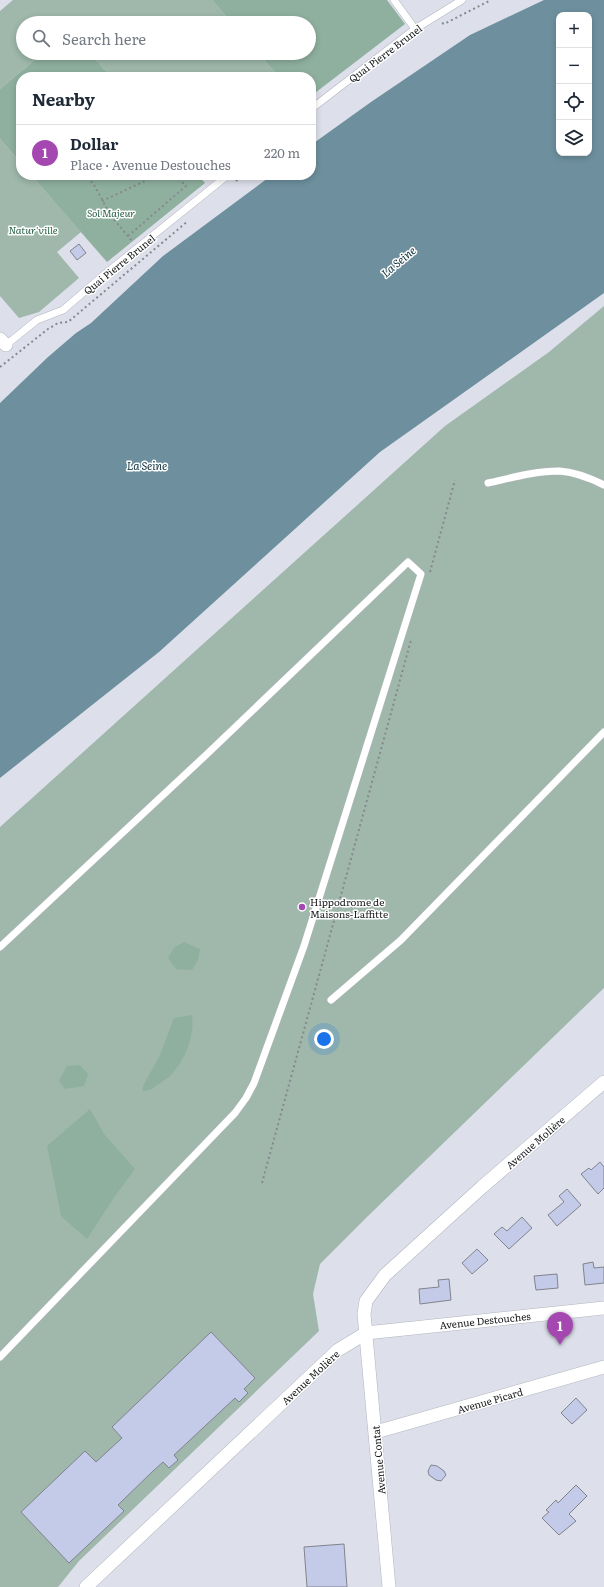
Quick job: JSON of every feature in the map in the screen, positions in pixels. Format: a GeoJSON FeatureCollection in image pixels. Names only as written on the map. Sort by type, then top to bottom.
{"type":"FeatureCollection","features":[{"type":"Feature","properties":{"kind":"street","name":"Avenue Molière"},"geometry":{"type":"LineString","coordinates":[[86,1587],[338,1350],[366,1333],[364,1314],[366,1301],[385,1275],[482,1186],[604,1082]]}},
{"type":"Feature","properties":{"kind":"street","name":"Avenue Destouches"},"geometry":{"type":"LineString","coordinates":[[366,1333],[604,1308]]}},
{"type":"Feature","properties":{"kind":"street","name":"Avenue Contat"},"geometry":{"type":"LineString","coordinates":[[366,1333],[389,1587]]}},
{"type":"Feature","properties":{"kind":"street","name":"Avenue Picard"},"geometry":{"type":"LineString","coordinates":[[376,1432],[604,1367]]}},
{"type":"Feature","properties":{"kind":"lane"},"geometry":{"type":"LineString","coordinates":[[394,0],[416,29]]}},
{"type":"Feature","properties":{"kind":"lane","name":"Quai Pierre Brunel"},"geometry":{"type":"LineString","coordinates":[[316,105],[416,29],[462,0]]}},
{"type":"Feature","properties":{"kind":"lane","name":"Quai Pierre Brunel"},"geometry":{"type":"LineString","coordinates":[[3,342],[37,320],[63,310],[105,274],[222,180]]}},
{"type":"Feature","properties":{"kind":"lane"},"geometry":{"type":"LineString","coordinates":[[488,482],[531,474],[560,471],[587,477],[604,485]]}},
{"type":"Feature","properties":{"kind":"lane"},"geometry":{"type":"LineString","coordinates":[[0,947],[206,755],[408,562],[421,574],[304,946],[254,1083],[246,1098],[235,1112],[0,1357]]}},
{"type":"Feature","properties":{"kind":"lane"},"geometry":{"type":"LineString","coordinates":[[331,1000],[401,940],[604,732]]}},
{"type":"Feature","properties":{"kind":"path"},"geometry":{"type":"LineString","coordinates":[[439,22],[444,24],[491,0]]}},
{"type":"Feature","properties":{"kind":"path"},"geometry":{"type":"LineString","coordinates":[[89,180],[93,183],[111,216],[128,236],[186,186],[180,180]]}},
{"type":"Feature","properties":{"kind":"path"},"geometry":{"type":"LineString","coordinates":[[102,201],[147,180]]}},
{"type":"Feature","properties":{"kind":"path"},"geometry":{"type":"LineString","coordinates":[[0,368],[11,358]]}},
{"type":"Feature","properties":{"kind":"path"},"geometry":{"type":"LineString","coordinates":[[428,579],[455,480]]}},
{"type":"Feature","properties":{"kind":"path"},"geometry":{"type":"LineString","coordinates":[[262,1183],[411,640]]}},
{"type":"Feature","properties":{"kind":"green space"},"geometry":{"type":"Polygon","coordinates":[[[13,0],[212,0],[226,16],[16,16],[16,60],[35,60],[20,72],[16,72],[16,76],[0,89],[0,11],[13,0]]]}},
{"type":"Feature","properties":{"kind":"green space"},"geometry":{"type":"Polygon","coordinates":[[[212,0],[387,0],[405,24],[316,92],[316,72],[275,72],[264,60],[316,60],[316,16],[226,16],[212,0]]]}},
{"type":"Feature","properties":{"kind":"green space"},"geometry":{"type":"Polygon","coordinates":[[[35,60],[96,60],[107,72],[20,72],[35,60]]]}},
{"type":"Feature","properties":{"kind":"green space"},"geometry":{"type":"Polygon","coordinates":[[[96,60],[264,60],[275,72],[107,72],[96,60]]]}},
{"type":"Feature","properties":{"kind":"green space"},"geometry":{"type":"Polygon","coordinates":[[[16,76],[16,157],[0,139],[0,89],[16,76]]]}},
{"type":"Feature","properties":{"kind":"green space","name":"Natur'ville"},"geometry":{"type":"Polygon","coordinates":[[[0,139],[16,157],[16,180],[35,180],[81,232],[57,252],[79,278],[39,312],[19,318],[0,296],[0,139]]]}},
{"type":"Feature","properties":{"kind":"green space","name":"Sol Majeur"},"geometry":{"type":"Polygon","coordinates":[[[35,180],[202,180],[205,183],[107,262],[35,180]]]}},
{"type":"Feature","properties":{"kind":"green space","name":"Hippodrome de Maisons-Laffitte"},"geometry":{"type":"Polygon","coordinates":[[[604,306],[604,988],[320,1264],[313,1294],[319,1331],[79,1561],[58,1587],[0,1587],[0,827],[445,426],[549,352],[604,306]]]}},
{"type":"Feature","properties":{"kind":"green space"},"geometry":{"type":"Polygon","coordinates":[[[184,942],[200,949],[198,960],[192,970],[176,969],[168,958],[174,948],[184,942]]]}},
{"type":"Feature","properties":{"kind":"green space"},"geometry":{"type":"Polygon","coordinates":[[[192,1015],[192,1031],[188,1047],[181,1062],[167,1078],[151,1089],[142,1091],[144,1084],[160,1055],[174,1018],[192,1015]]]}},
{"type":"Feature","properties":{"kind":"green space"},"geometry":{"type":"Polygon","coordinates":[[[80,1065],[88,1074],[84,1086],[65,1089],[59,1081],[67,1066],[80,1065]]]}},
{"type":"Feature","properties":{"kind":"green space"},"geometry":{"type":"Polygon","coordinates":[[[90,1109],[104,1134],[135,1169],[115,1196],[87,1239],[61,1216],[47,1146],[90,1109]]]}},
{"type":"Feature","properties":{"kind":"water","name":"La Seine"},"geometry":{"type":"Polygon","coordinates":[[[544,0],[604,0],[604,293],[380,452],[159,652],[0,778],[0,403],[48,357],[76,333],[91,323],[163,256],[265,180],[316,180],[316,141],[470,35],[544,0]]]}},
{"type":"Feature","properties":{"kind":"building"},"geometry":{"type":"Polygon","coordinates":[[[79,244],[86,253],[77,260],[70,251],[79,244]]]}},
{"type":"Feature","properties":{"kind":"building"},"geometry":{"type":"Polygon","coordinates":[[[600,1162],[604,1167],[604,1188],[598,1194],[581,1174],[589,1168],[591,1170],[600,1162]]]}},
{"type":"Feature","properties":{"kind":"building"},"geometry":{"type":"Polygon","coordinates":[[[567,1189],[581,1205],[557,1226],[548,1215],[564,1202],[559,1196],[567,1189]]]}},
{"type":"Feature","properties":{"kind":"building"},"geometry":{"type":"Polygon","coordinates":[[[522,1217],[532,1228],[509,1249],[494,1234],[502,1227],[507,1231],[522,1217]]]}},
{"type":"Feature","properties":{"kind":"building"},"geometry":{"type":"Polygon","coordinates":[[[477,1249],[488,1260],[472,1274],[462,1263],[477,1249]]]}},
{"type":"Feature","properties":{"kind":"building"},"geometry":{"type":"Polygon","coordinates":[[[593,1262],[594,1268],[604,1267],[604,1283],[585,1285],[583,1264],[593,1262]]]}},
{"type":"Feature","properties":{"kind":"building"},"geometry":{"type":"Polygon","coordinates":[[[557,1274],[558,1288],[536,1290],[534,1276],[557,1274]]]}},
{"type":"Feature","properties":{"kind":"building"},"geometry":{"type":"Polygon","coordinates":[[[449,1279],[451,1300],[420,1304],[419,1289],[439,1287],[438,1280],[449,1279]]]}},
{"type":"Feature","properties":{"kind":"building"},"geometry":{"type":"Polygon","coordinates":[[[211,1332],[255,1378],[244,1389],[248,1393],[239,1402],[235,1398],[174,1455],[178,1460],[169,1468],[163,1462],[153,1471],[118,1505],[124,1511],[69,1563],[21,1512],[85,1451],[96,1462],[122,1438],[112,1427],[211,1332]]]}},
{"type":"Feature","properties":{"kind":"building"},"geometry":{"type":"Polygon","coordinates":[[[576,1398],[587,1410],[572,1424],[561,1413],[576,1398]]]}},
{"type":"Feature","properties":{"kind":"building"},"geometry":{"type":"Polygon","coordinates":[[[431,1465],[437,1466],[444,1471],[446,1475],[441,1481],[436,1480],[429,1475],[428,1471],[431,1465]]]}},
{"type":"Feature","properties":{"kind":"building"},"geometry":{"type":"Polygon","coordinates":[[[576,1485],[587,1496],[569,1514],[576,1521],[559,1535],[542,1518],[549,1512],[546,1510],[556,1500],[558,1503],[576,1485]]]}},
{"type":"Feature","properties":{"kind":"building"},"geometry":{"type":"Polygon","coordinates":[[[344,1544],[347,1587],[307,1587],[304,1547],[344,1544]]]}},
{"type":"Feature","properties":{"kind":"place","name":"Hippodrome de Maisons-Laffitte"},"geometry":{"type":"Point","coordinates":[302,907]}},
{"type":"Feature","properties":{"kind":"place","name":"Dollar"},"geometry":{"type":"Point","coordinates":[560,1345]}}]}
